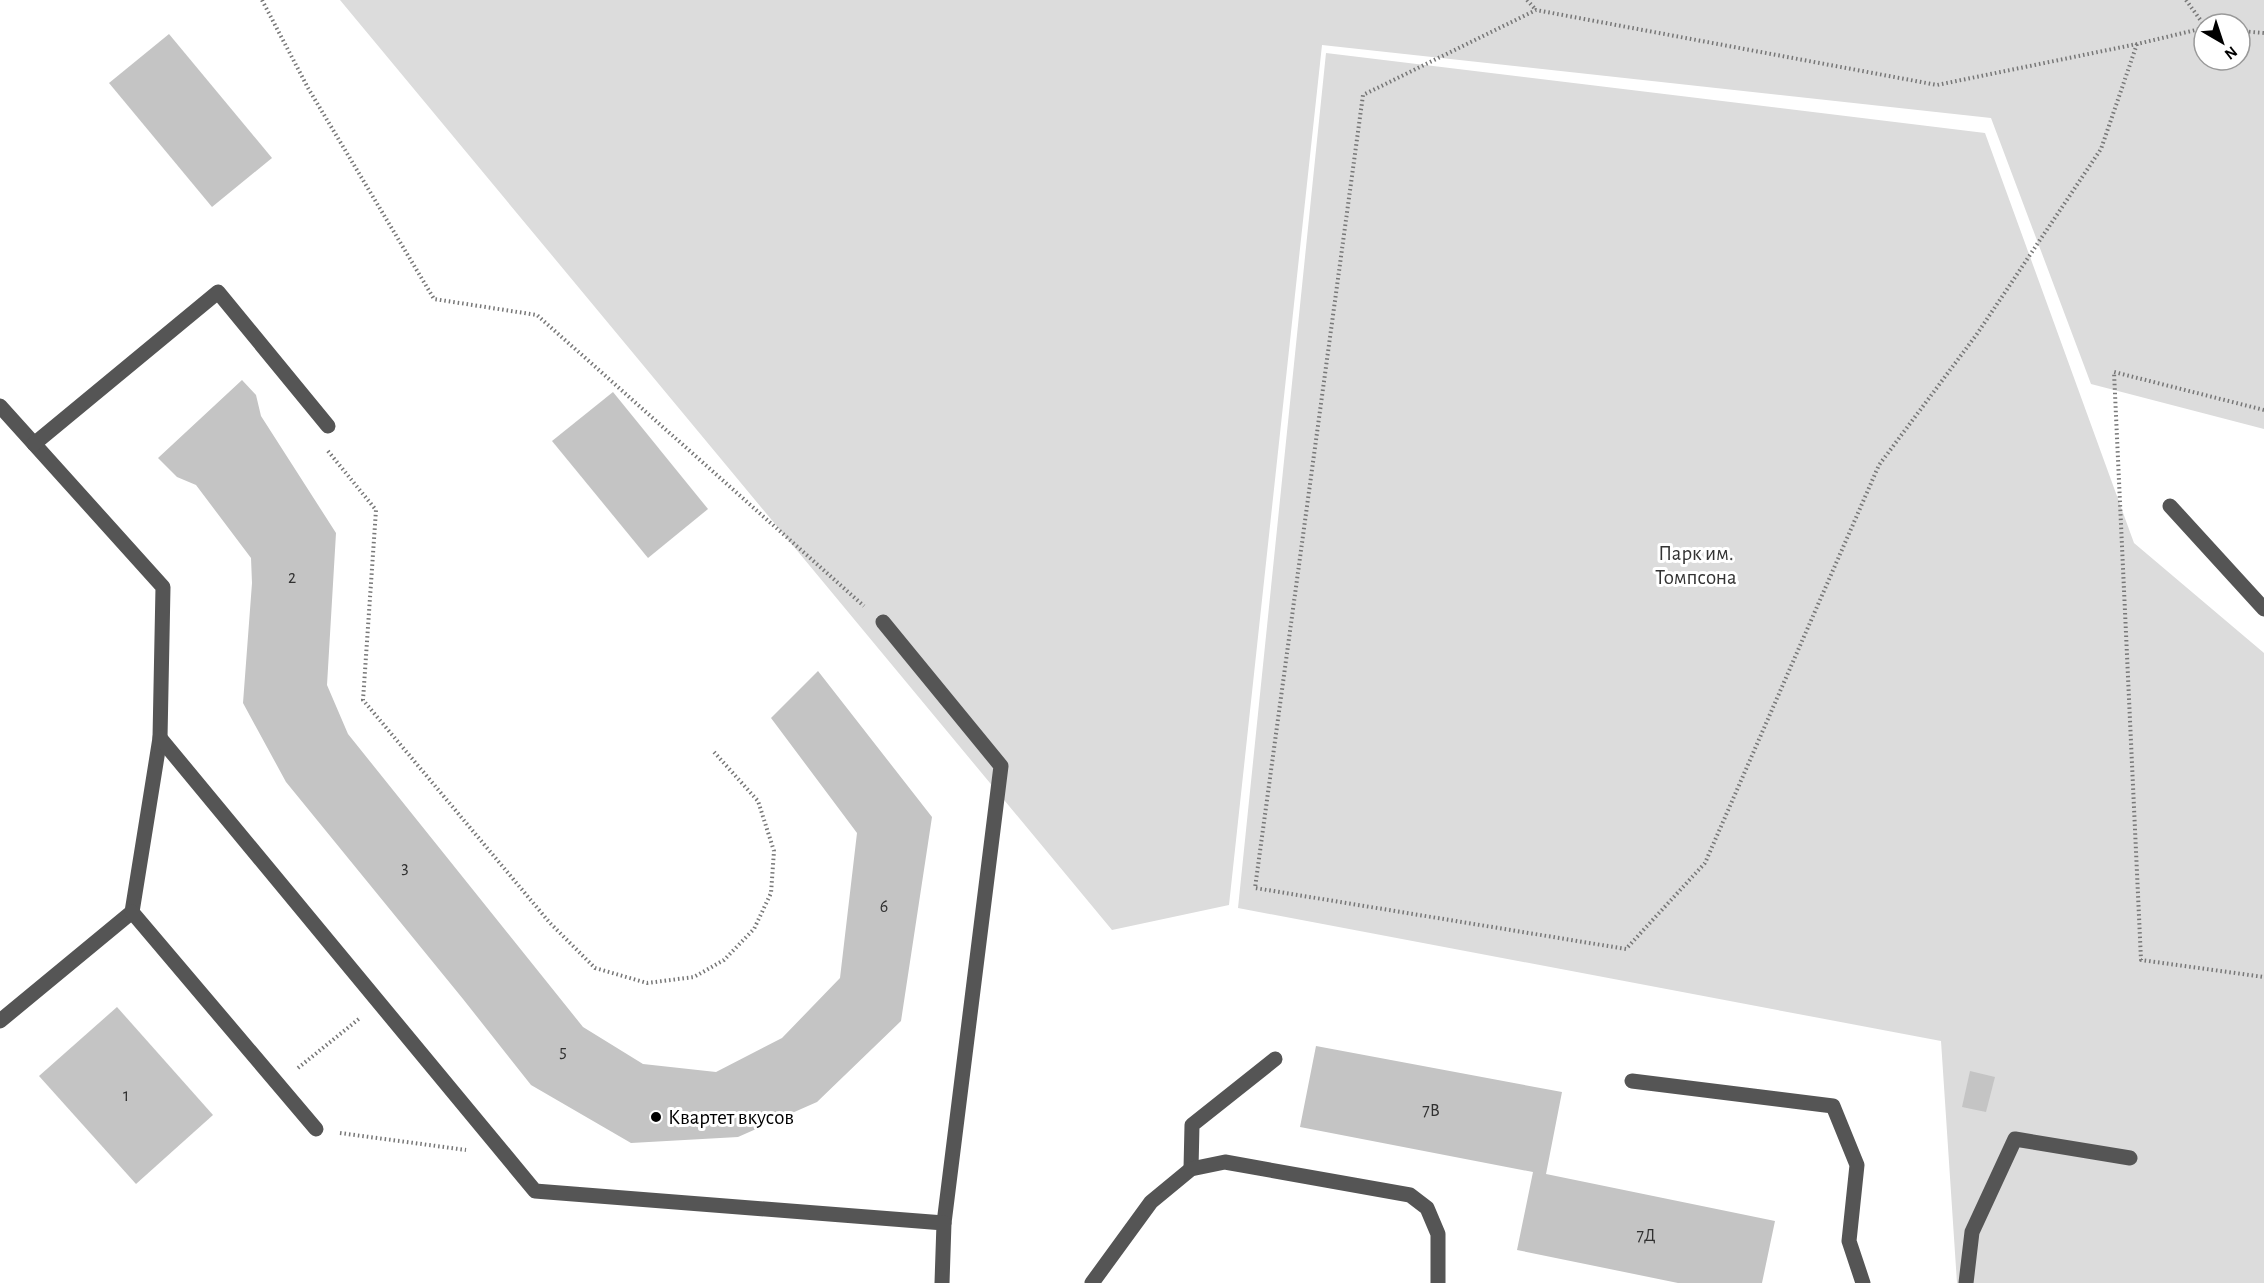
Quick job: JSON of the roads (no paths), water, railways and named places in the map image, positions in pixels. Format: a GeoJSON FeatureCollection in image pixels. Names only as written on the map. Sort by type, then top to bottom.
{"type":"FeatureCollection","features":[{"type":"Feature","properties":{"kind":"street"},"geometry":{"type":"LineString","coordinates":[[34,444],[218,292],[328,426]]}},
{"type":"Feature","properties":{"kind":"street"},"geometry":{"type":"LineString","coordinates":[[0,406],[163,587],[160,738],[132,912],[0,1021]]}},
{"type":"Feature","properties":{"kind":"street"},"geometry":{"type":"LineString","coordinates":[[2170,506],[2264,609]]}},
{"type":"Feature","properties":{"kind":"street"},"geometry":{"type":"LineString","coordinates":[[883,622],[1001,766],[944,1223],[942,1283]]}},
{"type":"Feature","properties":{"kind":"street"},"geometry":{"type":"LineString","coordinates":[[160,738],[535,1191],[944,1223]]}},
{"type":"Feature","properties":{"kind":"street"},"geometry":{"type":"LineString","coordinates":[[132,912],[316,1129]]}},
{"type":"Feature","properties":{"kind":"street"},"geometry":{"type":"LineString","coordinates":[[1191,1169],[1192,1125],[1275,1059]]}},
{"type":"Feature","properties":{"kind":"street"},"geometry":{"type":"LineString","coordinates":[[1632,1081],[1833,1106],[1857,1165],[1849,1241],[1863,1283]]}},
{"type":"Feature","properties":{"kind":"street"},"geometry":{"type":"LineString","coordinates":[[1966,1283],[1972,1232],[2014,1139],[2130,1158]]}},
{"type":"Feature","properties":{"kind":"street"},"geometry":{"type":"LineString","coordinates":[[1092,1283],[1151,1202],[1191,1169],[1225,1162],[1410,1195],[1427,1208],[1438,1234],[1438,1283]]}},
{"type":"Feature","properties":{"kind":"place","name":"Квартет вкусов"},"geometry":{"type":"Point","coordinates":[656,1117]}},
{"type":"Feature","properties":{"kind":"park label","name":"Парк им. Томпсона"},"geometry":{"type":"Point","coordinates":[1696,565]}}]}
